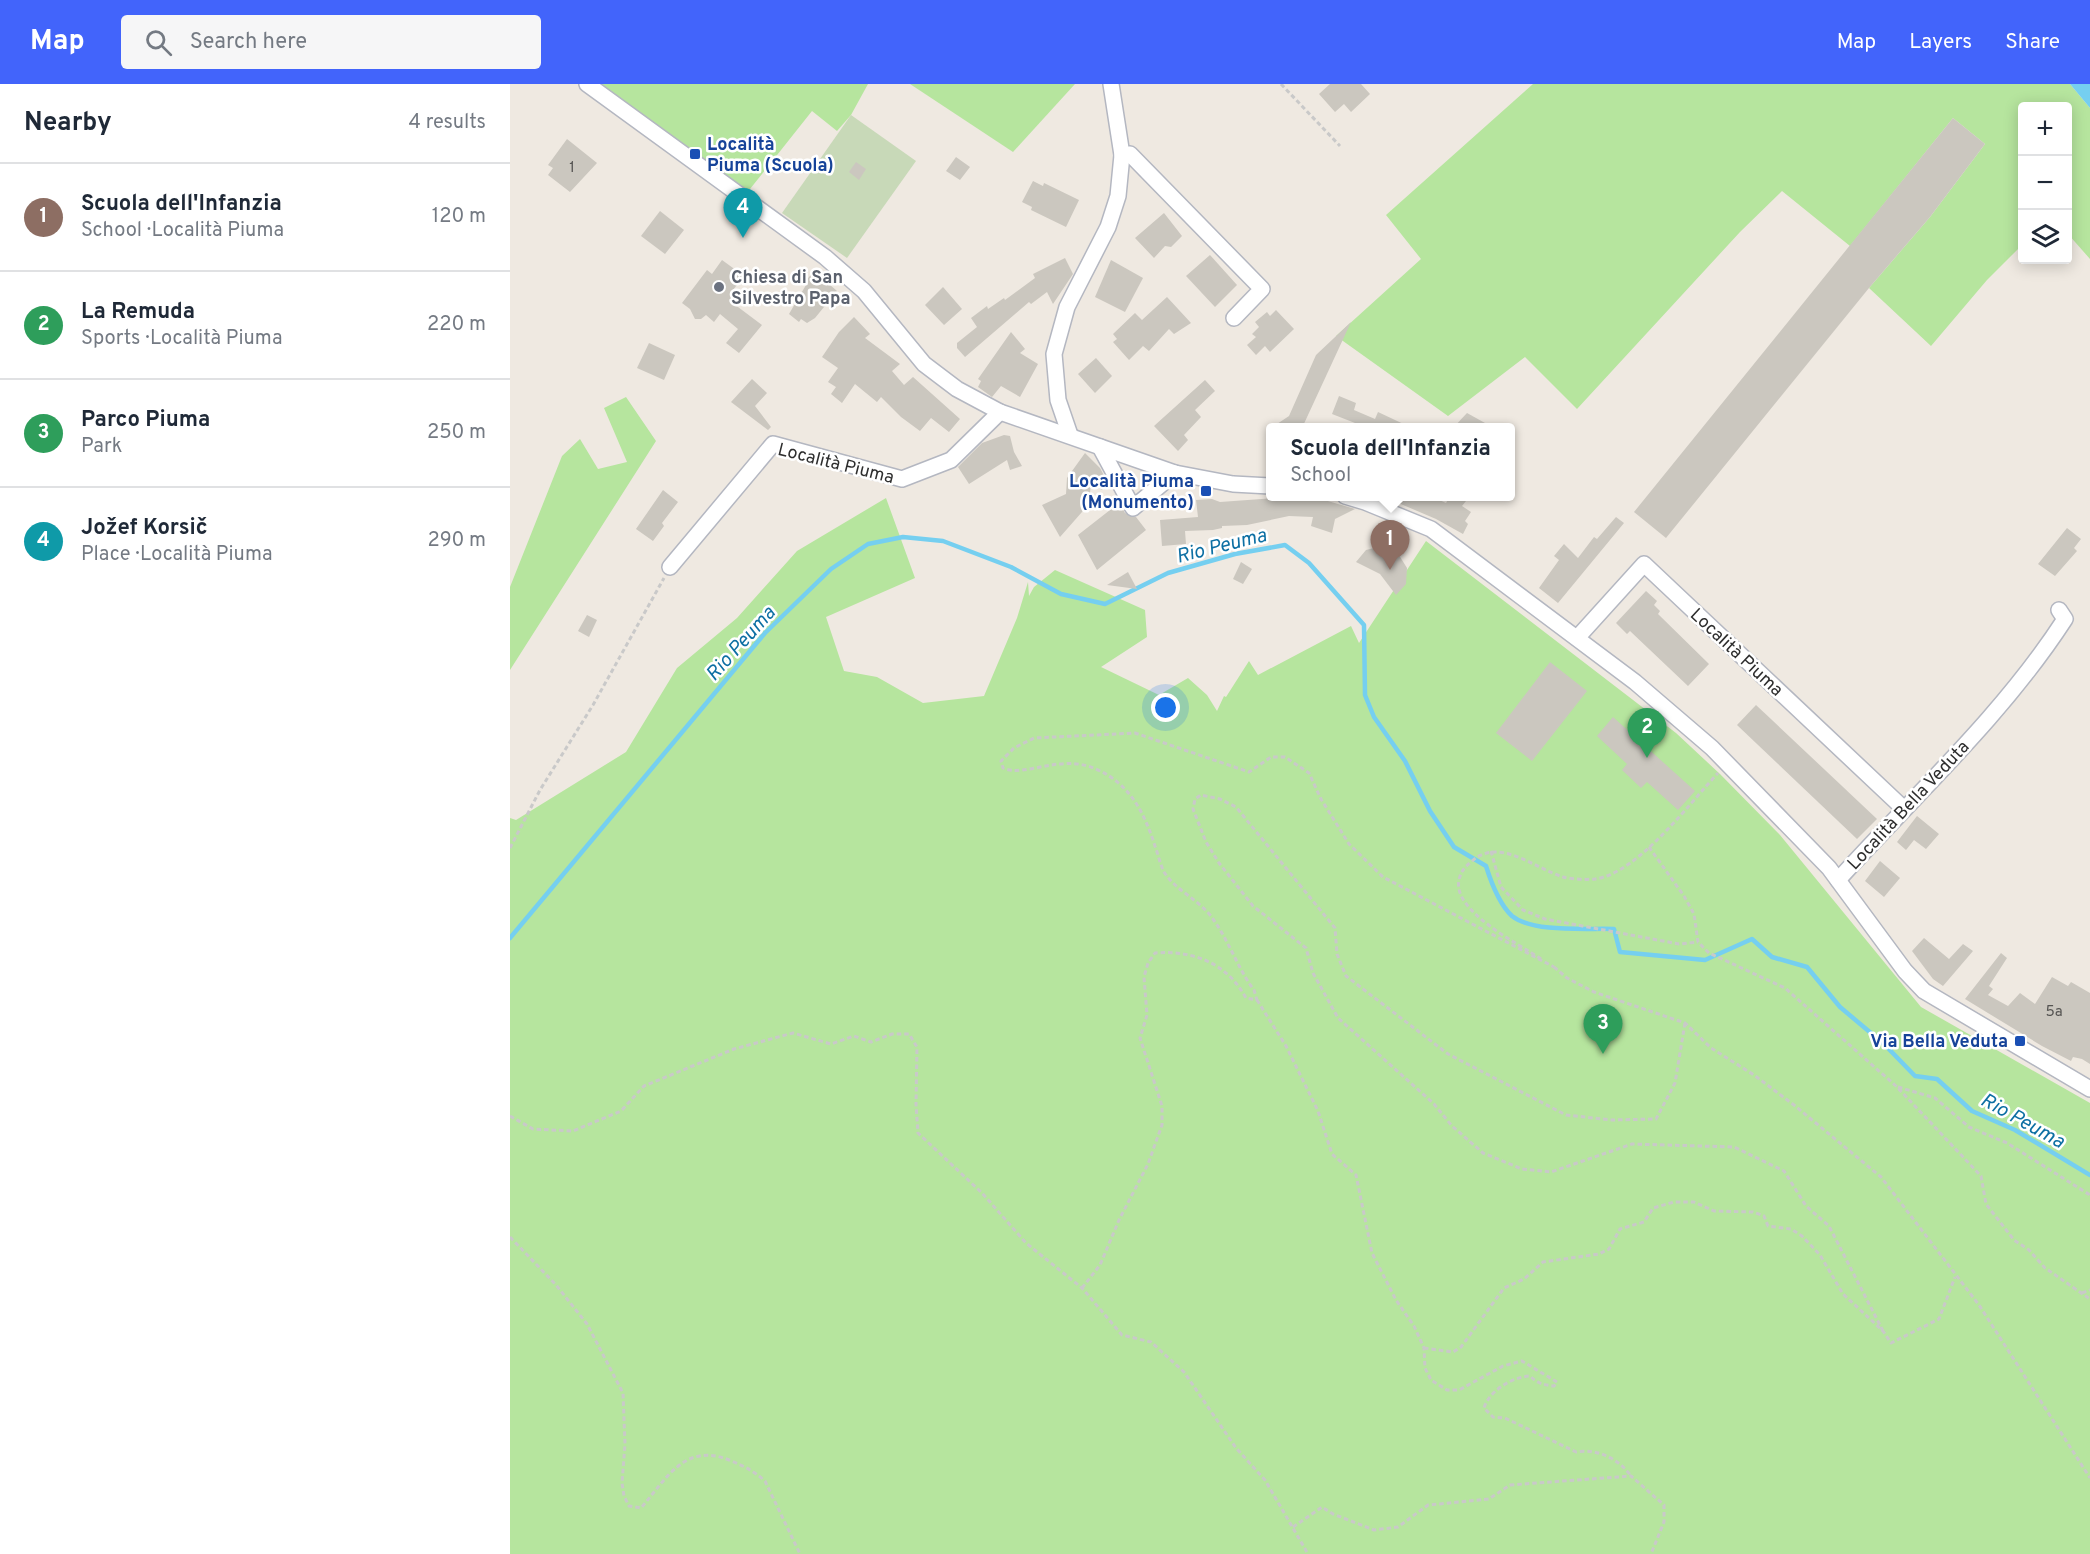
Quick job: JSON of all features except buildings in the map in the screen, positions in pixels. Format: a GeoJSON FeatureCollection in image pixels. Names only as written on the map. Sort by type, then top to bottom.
{"type":"FeatureCollection","features":[{"type":"Feature","properties":{"kind":"street"},"geometry":{"type":"LineString","coordinates":[[588,84],[825,256],[864,291],[924,364],[957,389],[1000,412],[1176,473],[1233,484],[1266,486]]}},
{"type":"Feature","properties":{"kind":"street"},"geometry":{"type":"LineString","coordinates":[[1070,435],[1058,400],[1054,354],[1067,307],[1108,227],[1118,196],[1122,155],[1111,84]]}},
{"type":"Feature","properties":{"kind":"street"},"geometry":{"type":"LineString","coordinates":[[1122,155],[1130,154],[1262,289],[1234,318]]}},
{"type":"Feature","properties":{"kind":"street","name":"Località Piuma"},"geometry":{"type":"LineString","coordinates":[[670,567],[773,444],[902,479],[951,460],[1000,412]]}},
{"type":"Feature","properties":{"kind":"street"},"geometry":{"type":"LineString","coordinates":[[1100,447],[1133,508],[1176,473]]}},
{"type":"Feature","properties":{"kind":"street"},"geometry":{"type":"LineString","coordinates":[[1362,501],[1431,529],[1635,682],[1712,748],[1767,803],[1838,880]]}},
{"type":"Feature","properties":{"kind":"street","name":"Località Piuma"},"geometry":{"type":"LineString","coordinates":[[1577,638],[1644,564],[1904,808]]}},
{"type":"Feature","properties":{"kind":"street","name":"Località Bella Veduta"},"geometry":{"type":"LineString","coordinates":[[2059,610],[2065,619],[2021,679],[1942,771],[1904,808],[1838,880],[1905,971],[1924,991],[2090,1089]]}},
{"type":"Feature","properties":{"kind":"path"},"geometry":{"type":"LineString","coordinates":[[1281,84],[1340,146]]}},
{"type":"Feature","properties":{"kind":"path"},"geometry":{"type":"LineString","coordinates":[[510,848],[540,790],[593,705],[670,567]]}},
{"type":"Feature","properties":{"kind":"path"},"geometry":{"type":"LineString","coordinates":[[1554,967],[1383,877],[1349,844],[1321,799],[1309,773],[1285,757],[1271,757],[1249,772],[1135,733],[1034,738],[1014,748],[1001,761],[1003,768],[1012,772],[1040,765],[1072,762],[1095,769],[1117,781],[1134,798],[1145,815],[1164,872],[1176,886],[1201,903],[1214,920],[1254,990],[1257,1000],[1286,1046],[1318,1111],[1332,1154],[1356,1175],[1372,1253],[1424,1348],[1425,1368],[1431,1380],[1447,1390],[1459,1390],[1503,1366],[1522,1361],[1552,1376],[1557,1382],[1554,1386],[1536,1382],[1530,1376],[1514,1380],[1486,1399],[1484,1408],[1493,1418],[1505,1418],[1576,1452],[1588,1450],[1624,1467],[1664,1505],[1664,1522],[1651,1554]]}},
{"type":"Feature","properties":{"kind":"path"},"geometry":{"type":"LineString","coordinates":[[1726,764],[1649,847],[1627,867],[1596,879],[1564,877],[1521,858],[1491,851],[1480,853],[1461,870],[1458,886],[1471,913],[1554,967],[1567,978],[1594,992],[1685,1023],[1711,1048],[1794,1105],[1881,1177],[2002,1339],[2090,1478]]}},
{"type":"Feature","properties":{"kind":"path"},"geometry":{"type":"LineString","coordinates":[[1685,1023],[1675,1083],[1656,1119],[1612,1120],[1566,1114],[1448,1054],[1346,976],[1337,954],[1335,928],[1236,807],[1220,799],[1201,795],[1195,798],[1193,808],[1206,842],[1253,906],[1306,948],[1313,973],[1338,1018],[1434,1104],[1452,1126],[1483,1153],[1522,1169],[1551,1172],[1632,1144],[1734,1147],[1784,1171],[1806,1206],[1829,1226],[1891,1343],[1939,1319],[1955,1277]]}},
{"type":"Feature","properties":{"kind":"path"},"geometry":{"type":"LineString","coordinates":[[1649,847],[1694,914],[1698,942],[1709,953],[1785,988],[1896,1086],[1981,1176],[1986,1204],[2014,1240],[2029,1250],[2045,1268],[2090,1299]]}},
{"type":"Feature","properties":{"kind":"path"},"geometry":{"type":"LineString","coordinates":[[1491,851],[1501,887],[1523,910],[1545,919],[1679,944],[1698,942]]}},
{"type":"Feature","properties":{"kind":"path"},"geometry":{"type":"LineString","coordinates":[[1082,1288],[1101,1265],[1119,1220],[1148,1164],[1162,1125],[1162,1106],[1140,1038],[1147,1015],[1144,977],[1148,963],[1155,952],[1177,951],[1208,960],[1225,970],[1238,982],[1246,998],[1257,1000]]}},
{"type":"Feature","properties":{"kind":"path"},"geometry":{"type":"LineString","coordinates":[[510,1116],[533,1129],[573,1131],[621,1112],[644,1086],[734,1049],[793,1033],[831,1044],[854,1036],[871,1042],[892,1034],[909,1034],[917,1047],[918,1133],[982,1193],[1026,1243],[1082,1288],[1122,1335],[1151,1342],[1184,1372],[1236,1448],[1265,1480],[1308,1554]]}},
{"type":"Feature","properties":{"kind":"path"},"geometry":{"type":"LineString","coordinates":[[1896,1086],[1935,1098],[1969,1127],[2007,1143],[2090,1196]]}},
{"type":"Feature","properties":{"kind":"path"},"geometry":{"type":"LineString","coordinates":[[1424,1348],[1453,1352],[1461,1347],[1504,1287],[1524,1279],[1543,1262],[1599,1254],[1609,1249],[1620,1229],[1644,1222],[1653,1208],[1674,1202],[1694,1202],[1714,1211],[1753,1212],[1764,1216],[1768,1226],[1791,1229],[1820,1255],[1843,1294],[1883,1331]]}},
{"type":"Feature","properties":{"kind":"path"},"geometry":{"type":"LineString","coordinates":[[510,1236],[556,1285],[587,1324],[623,1393],[625,1444],[622,1483],[624,1496],[630,1506],[640,1509],[655,1488],[688,1459],[699,1454],[714,1454],[756,1473],[765,1481],[801,1554]]}},
{"type":"Feature","properties":{"kind":"path"},"geometry":{"type":"LineString","coordinates":[[2082,1293],[2090,1290]]}},
{"type":"Feature","properties":{"kind":"path"},"geometry":{"type":"LineString","coordinates":[[1293,1527],[1322,1507],[1374,1530],[1398,1527],[1428,1505],[1489,1499],[1510,1485],[1631,1476]]}},
{"type":"Feature","properties":{"kind":"green space"},"geometry":{"type":"Polygon","coordinates":[[[587,84],[868,84],[851,115],[837,131],[812,111],[750,189],[741,195],[587,84]]]}},
{"type":"Feature","properties":{"kind":"green space"},"geometry":{"type":"Polygon","coordinates":[[[910,84],[1075,84],[1013,152],[910,84]]]}},
{"type":"Feature","properties":{"kind":"green space"},"geometry":{"type":"Polygon","coordinates":[[[1533,84],[2070,84],[2090,108],[2090,259],[2072,239],[2072,102],[2018,102],[2018,249],[1987,280],[1931,346],[1869,288],[1930,217],[1985,144],[1953,118],[1850,246],[1782,191],[1740,232],[1577,409],[1525,357],[1448,416],[1336,336],[1421,259],[1386,215],[1533,84]]]}},
{"type":"Feature","properties":{"kind":"green space"},"geometry":{"type":"Polygon","coordinates":[[[851,115],[916,161],[847,258],[782,213],[851,115]]]}},
{"type":"Feature","properties":{"kind":"green space"},"geometry":{"type":"Polygon","coordinates":[[[626,397],[656,441],[510,670],[510,587],[562,456],[580,439],[598,469],[627,462],[604,408],[626,397]]]}},
{"type":"Feature","properties":{"kind":"green space"},"geometry":{"type":"Polygon","coordinates":[[[886,498],[915,578],[826,617],[844,671],[877,677],[923,703],[984,696],[1017,618],[1028,582],[1029,596],[1034,587],[1055,570],[1145,610],[1147,637],[1101,667],[1159,695],[1188,678],[1207,695],[1217,711],[1224,696],[1226,697],[1249,661],[1258,675],[1351,626],[1359,643],[1426,541],[1676,733],[1780,835],[1921,1007],[2090,1103],[2090,1554],[510,1554],[510,818],[516,820],[626,752],[677,668],[737,618],[797,551],[886,498]]]}},
{"type":"Feature","properties":{"kind":"water"},"geometry":{"type":"Polygon","coordinates":[[[2070,84],[2090,84],[2090,108],[2070,84]]]}},
{"type":"Feature","properties":{"kind":"waterway","name":"Rio Peuma"},"geometry":{"type":"LineString","coordinates":[[510,938],[765,633],[831,569],[868,544],[903,537],[943,541],[1011,567],[1061,594],[1105,604],[1168,573],[1235,554],[1285,545],[1309,563],[1364,625],[1365,695],[1374,717],[1405,761],[1430,811],[1454,847],[1486,866],[1499,899],[1512,916],[1533,925],[1547,927],[1614,929],[1620,952],[1705,960],[1752,939],[1772,957],[1807,967],[1840,1007],[1884,1044],[1915,1076],[1937,1079],[1972,1111],[2015,1130],[2090,1175]]}},
{"type":"Feature","properties":{"kind":"place","name":"Località Piuma (Scuola)"},"geometry":{"type":"Point","coordinates":[695,154]}},
{"type":"Feature","properties":{"kind":"place","name":"Jožef Korsič"},"geometry":{"type":"Point","coordinates":[743,238]}},
{"type":"Feature","properties":{"kind":"place","name":"Chiesa di San Silvestro Papa"},"geometry":{"type":"Point","coordinates":[719,287]}},
{"type":"Feature","properties":{"kind":"place","name":"Località Piuma (Monumento)"},"geometry":{"type":"Point","coordinates":[1206,491]}},
{"type":"Feature","properties":{"kind":"place","name":"Scuola dell'Infanzia"},"geometry":{"type":"Point","coordinates":[1390,570]}},
{"type":"Feature","properties":{"kind":"place","name":"La Remuda"},"geometry":{"type":"Point","coordinates":[1647,758]}},
{"type":"Feature","properties":{"kind":"place","name":"Via Bella Veduta"},"geometry":{"type":"Point","coordinates":[2020,1041]}},
{"type":"Feature","properties":{"kind":"place","name":"Parco Piuma"},"geometry":{"type":"Point","coordinates":[1603,1054]}}]}
